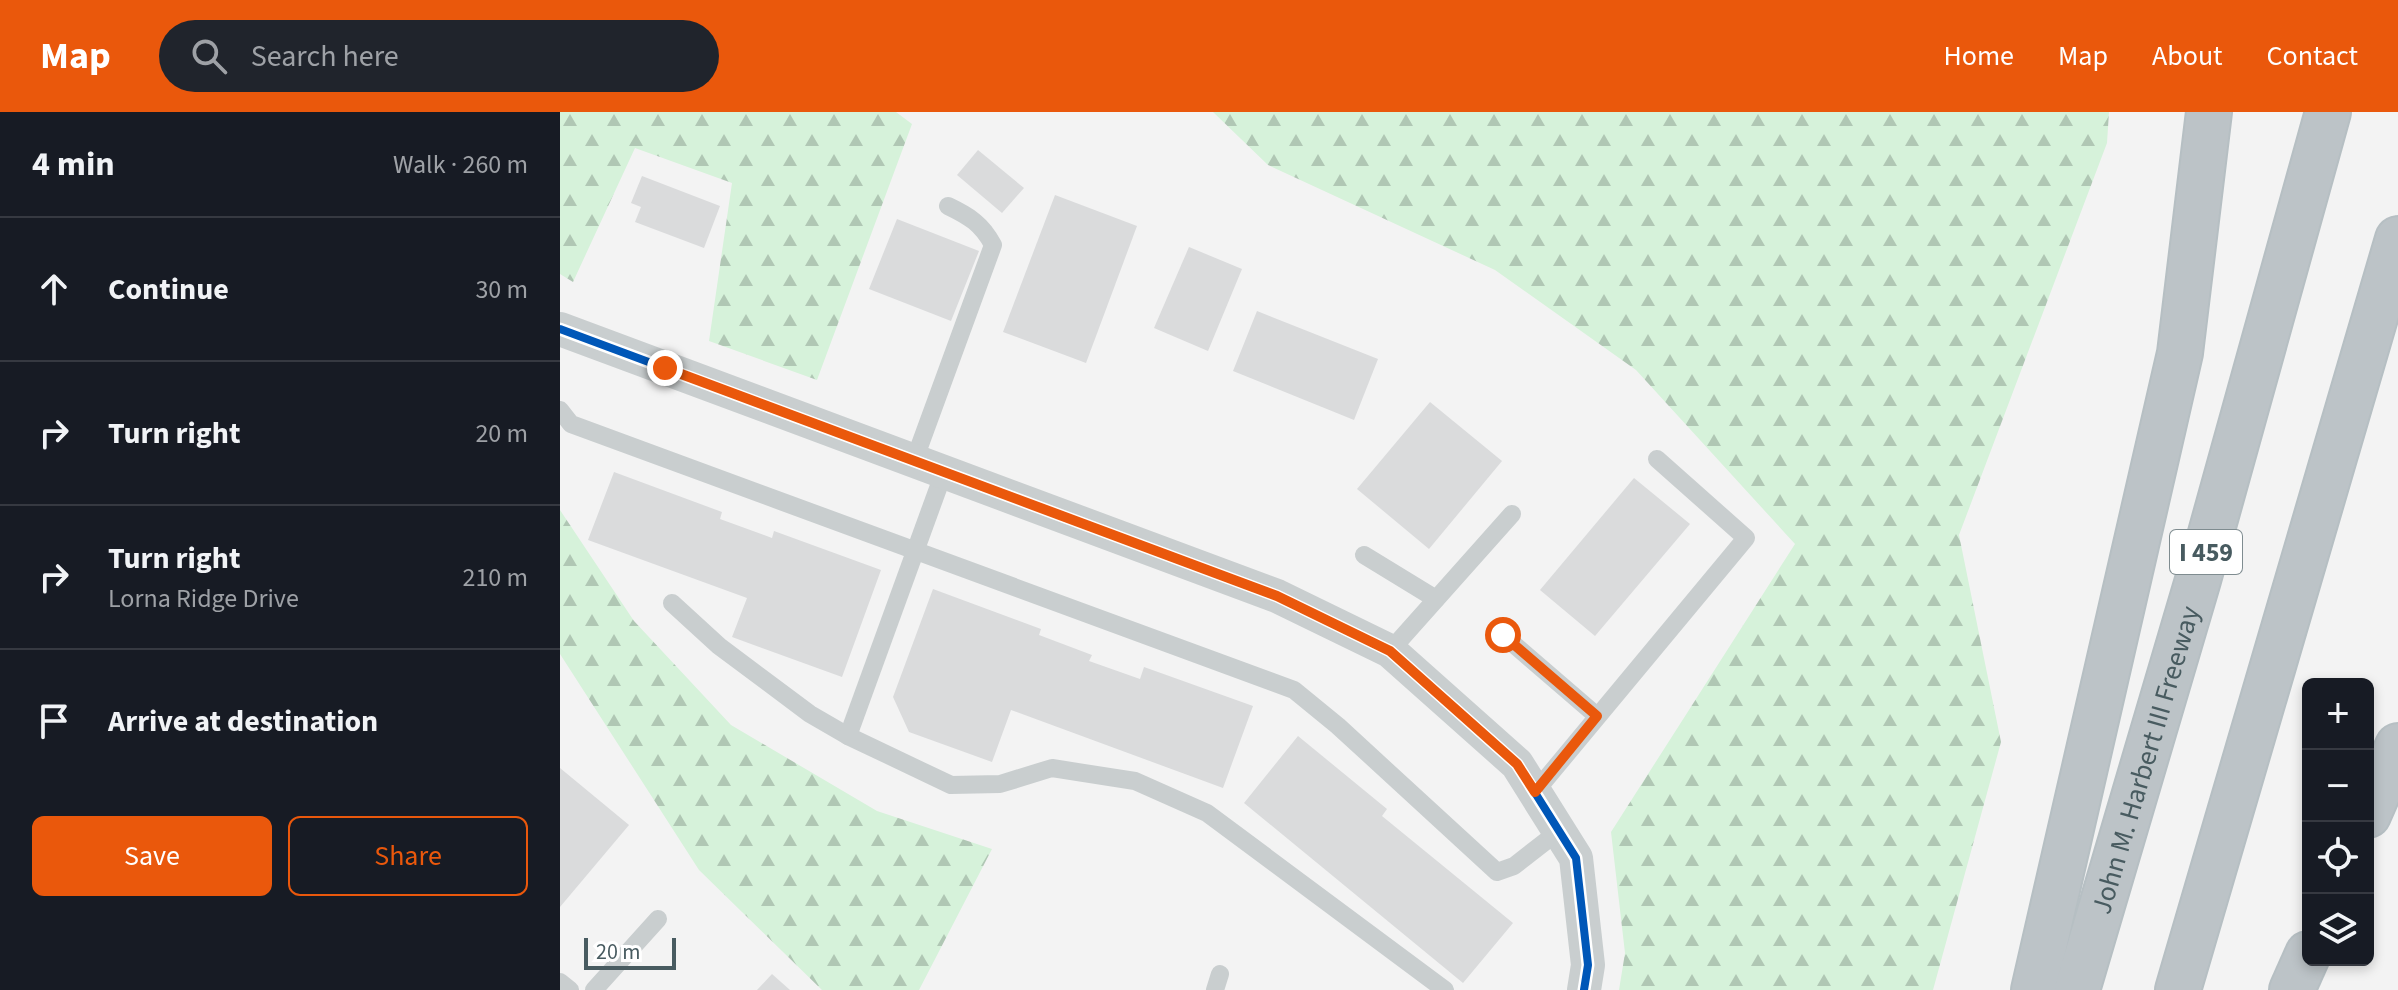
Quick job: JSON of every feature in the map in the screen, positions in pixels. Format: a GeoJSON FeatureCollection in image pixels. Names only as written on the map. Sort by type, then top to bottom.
{"type":"FeatureCollection","features":[{"type":"Feature","properties":{"kind":"highway"},"geometry":{"type":"LineString","coordinates":[[2034,990],[2180,353],[2209,112]]}},
{"type":"Feature","properties":{"kind":"highway","name":"John M. Harbert III Freeway"},"geometry":{"type":"LineString","coordinates":[[2077,990],[2198,580],[2328,112]]}},
{"type":"Feature","properties":{"kind":"highway"},"geometry":{"type":"LineString","coordinates":[[2178,990],[2398,239]]}},
{"type":"Feature","properties":{"kind":"highway"},"geometry":{"type":"LineString","coordinates":[[2374,801],[2398,746]]}},
{"type":"Feature","properties":{"kind":"highway"},"geometry":{"type":"LineString","coordinates":[[2292,990],[2303,966]]}},
{"type":"Feature","properties":{"kind":"street"},"geometry":{"type":"LineString","coordinates":[[560,329],[1277,596],[1390,651],[1517,764],[1576,858],[1588,965],[1584,990]]}},
{"type":"Feature","properties":{"kind":"lane"},"geometry":{"type":"LineString","coordinates":[[848,736],[915,550],[929,466],[993,245],[985,229],[948,206]]}},
{"type":"Feature","properties":{"kind":"lane"},"geometry":{"type":"LineString","coordinates":[[560,410],[571,424],[1294,690],[1338,726],[1497,872],[1514,866],[1559,831]]}},
{"type":"Feature","properties":{"kind":"lane"},"geometry":{"type":"LineString","coordinates":[[1535,792],[1746,538],[1657,459]]}},
{"type":"Feature","properties":{"kind":"lane"},"geometry":{"type":"LineString","coordinates":[[1390,651],[1512,514]]}},
{"type":"Feature","properties":{"kind":"lane"},"geometry":{"type":"LineString","coordinates":[[1364,555],[1436,599]]}},
{"type":"Feature","properties":{"kind":"lane"},"geometry":{"type":"LineString","coordinates":[[672,603],[719,646],[810,714],[848,736],[951,785],[1000,784],[1052,768],[1135,781],[1207,813],[1445,990]]}},
{"type":"Feature","properties":{"kind":"lane"},"geometry":{"type":"LineString","coordinates":[[1503,635],[1597,716]]}},
{"type":"Feature","properties":{"kind":"lane"},"geometry":{"type":"LineString","coordinates":[[594,990],[658,919]]}},
{"type":"Feature","properties":{"kind":"lane"},"geometry":{"type":"LineString","coordinates":[[560,982],[570,990]]}},
{"type":"Feature","properties":{"kind":"green space"},"geometry":{"type":"Polygon","coordinates":[[[560,112],[896,112],[912,124],[817,380],[709,341],[732,183],[635,148],[573,282],[560,274],[560,112]]]}},
{"type":"Feature","properties":{"kind":"green space"},"geometry":{"type":"Polygon","coordinates":[[[1213,112],[2109,112],[2107,143],[1959,535],[2001,742],[1933,990],[1619,990],[1625,953],[1611,832],[1795,544],[1636,370],[1495,270],[1268,165],[1213,112]]]}},
{"type":"Feature","properties":{"kind":"green space"},"geometry":{"type":"Polygon","coordinates":[[[560,510],[634,621],[731,725],[877,811],[992,849],[919,990],[822,990],[699,870],[560,654],[560,510]]]}},
{"type":"Feature","properties":{"kind":"building"},"geometry":{"type":"Polygon","coordinates":[[[978,150],[1024,188],[1002,213],[957,175],[978,150]]]}},
{"type":"Feature","properties":{"kind":"building"},"geometry":{"type":"Polygon","coordinates":[[[642,176],[720,206],[704,248],[635,222],[641,207],[631,203],[642,176]]]}},
{"type":"Feature","properties":{"kind":"building"},"geometry":{"type":"Polygon","coordinates":[[[1055,195],[1137,226],[1086,363],[1003,332],[1055,195]]]}},
{"type":"Feature","properties":{"kind":"building"},"geometry":{"type":"Polygon","coordinates":[[[897,219],[979,251],[951,321],[869,289],[897,219]]]}},
{"type":"Feature","properties":{"kind":"building"},"geometry":{"type":"Polygon","coordinates":[[[1189,247],[1242,269],[1208,351],[1154,328],[1189,247]]]}},
{"type":"Feature","properties":{"kind":"building"},"geometry":{"type":"Polygon","coordinates":[[[1257,311],[1378,359],[1354,420],[1233,371],[1257,311]]]}},
{"type":"Feature","properties":{"kind":"building"},"geometry":{"type":"Polygon","coordinates":[[[1430,402],[1502,461],[1429,549],[1357,489],[1430,402]]]}},
{"type":"Feature","properties":{"kind":"building"},"geometry":{"type":"Polygon","coordinates":[[[614,472],[722,512],[720,519],[772,538],[774,531],[881,570],[842,677],[732,637],[747,598],[588,540],[614,472]]]}},
{"type":"Feature","properties":{"kind":"building"},"geometry":{"type":"Polygon","coordinates":[[[1634,478],[1690,524],[1595,636],[1540,590],[1634,478]]]}},
{"type":"Feature","properties":{"kind":"building"},"geometry":{"type":"Polygon","coordinates":[[[933,589],[1041,629],[1039,635],[1092,655],[1089,661],[1140,679],[1144,667],[1253,706],[1223,788],[1011,710],[992,762],[909,732],[893,697],[933,589]]]}},
{"type":"Feature","properties":{"kind":"building"},"geometry":{"type":"Polygon","coordinates":[[[1298,736],[1387,809],[1382,816],[1513,923],[1463,983],[1244,803],[1298,736]]]}},
{"type":"Feature","properties":{"kind":"building"},"geometry":{"type":"Polygon","coordinates":[[[560,768],[629,825],[560,907],[560,768]]]}},
{"type":"Feature","properties":{"kind":"building"},"geometry":{"type":"Polygon","coordinates":[[[772,974],[790,990],[757,990],[772,974]]]}},
{"type":"Feature","properties":{"kind":"cycle path"},"geometry":{"type":"LineString","coordinates":[[560,329],[1277,596],[1390,651],[1517,764],[1576,858],[1588,965],[1584,990]]}},
{"type":"Feature","properties":{"kind":"route"},"geometry":{"type":"LineString","coordinates":[[665,368],[1277,596],[1390,651],[1517,764],[1535,792],[1597,716],[1503,635]]}}]}
